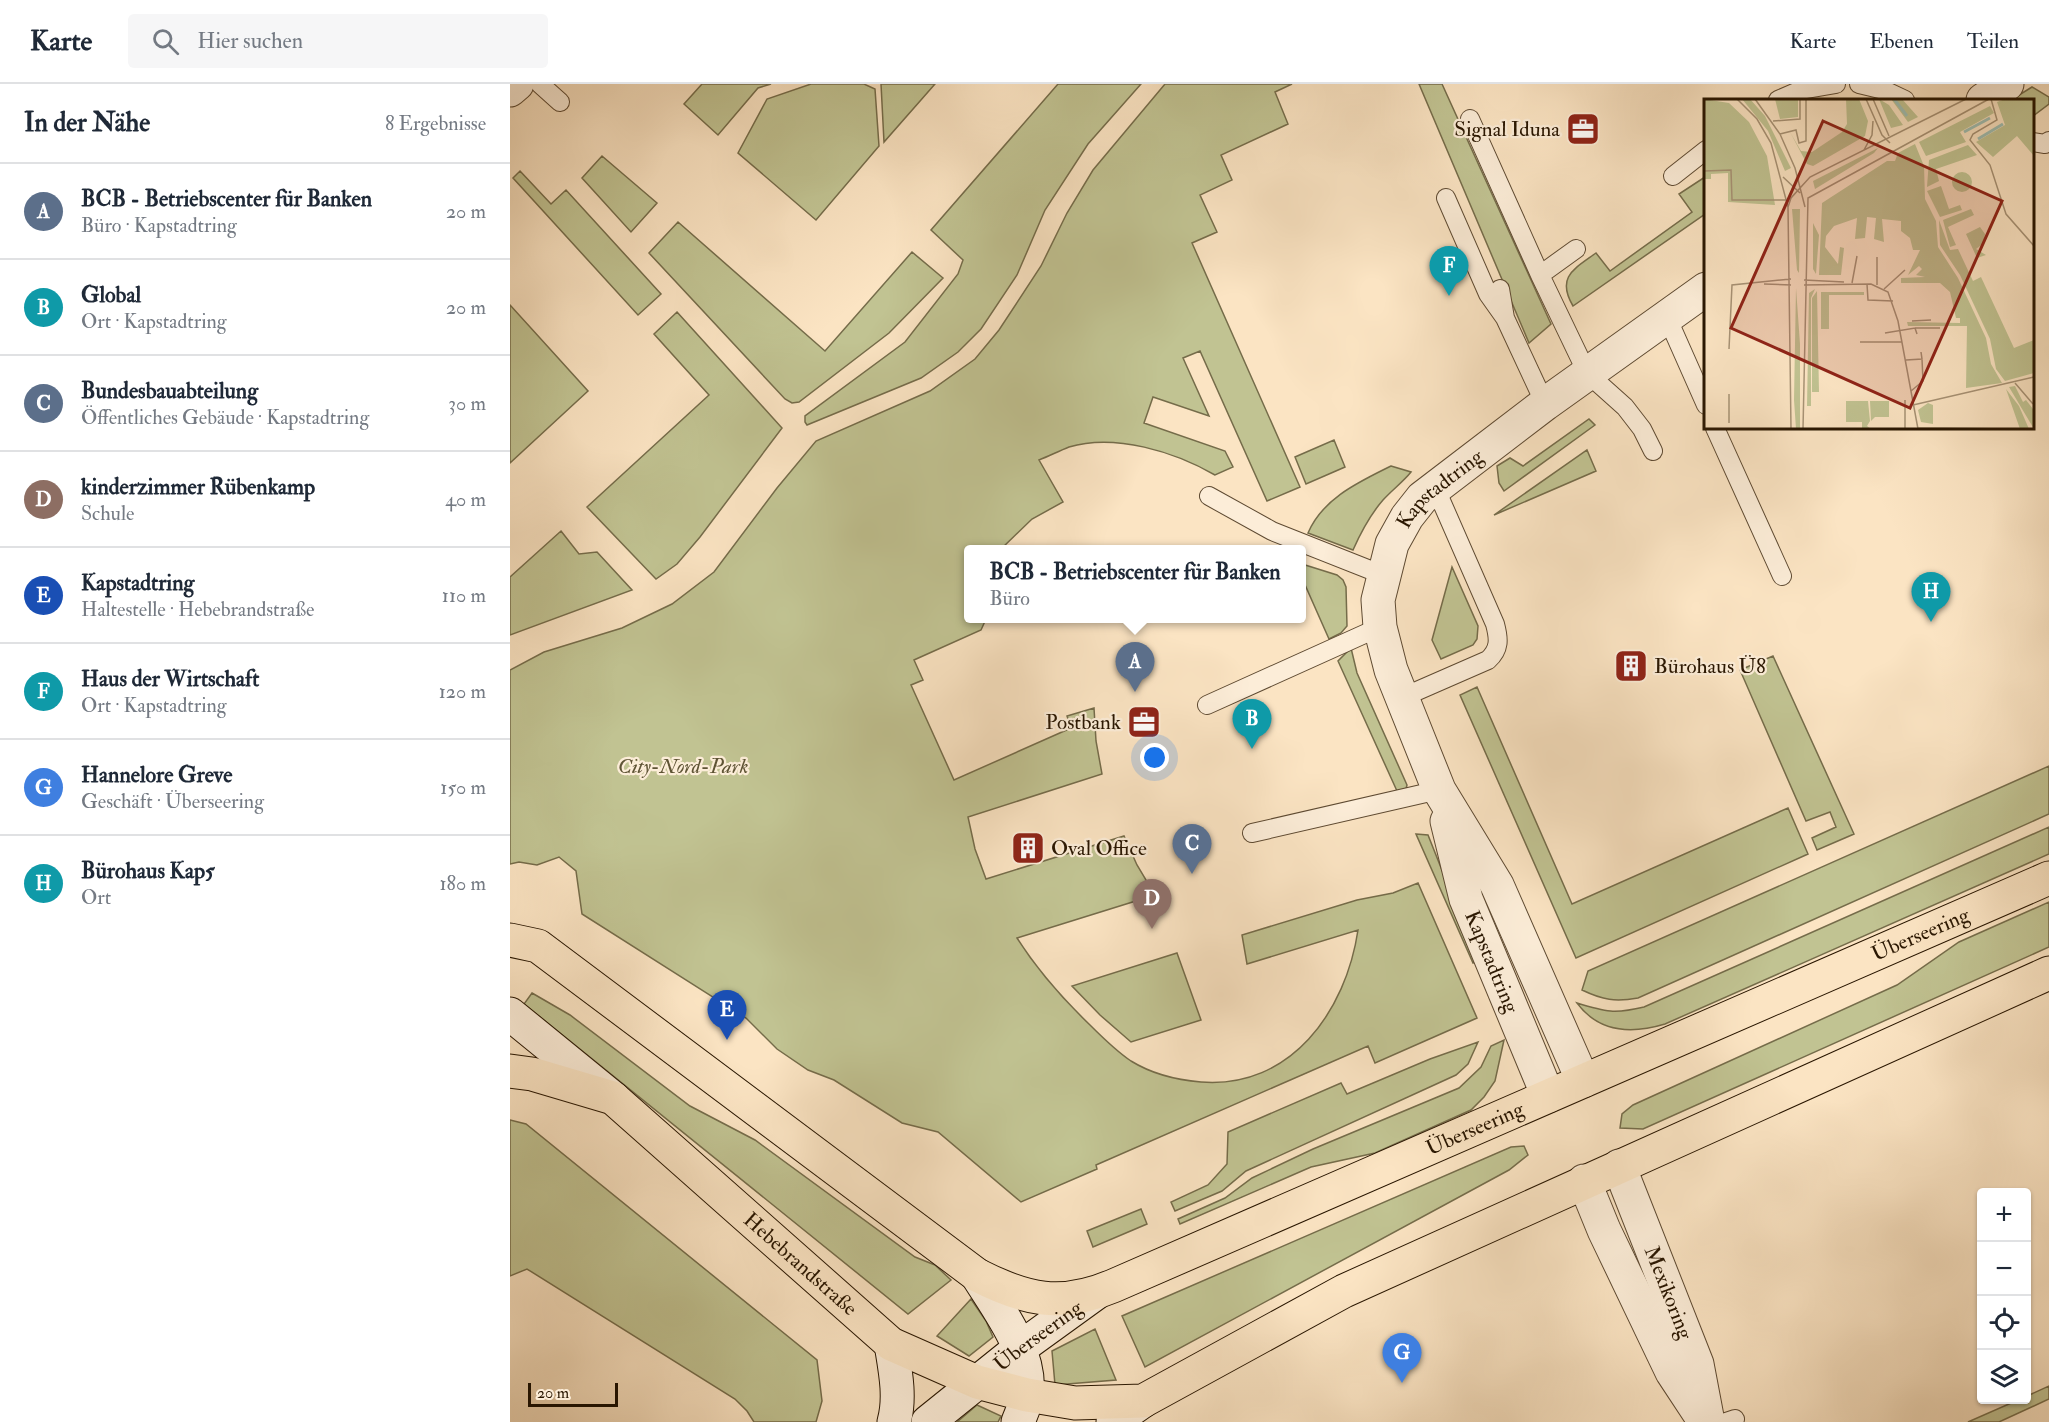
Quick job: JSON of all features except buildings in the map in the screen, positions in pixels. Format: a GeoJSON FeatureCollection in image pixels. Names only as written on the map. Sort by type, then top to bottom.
{"type":"FeatureCollection","features":[{"type":"Feature","properties":{"kind":"main road","name":"Überseering"},"geometry":{"type":"LineString","coordinates":[[1096,1293],[2049,878]]}},
{"type":"Feature","properties":{"kind":"main road"},"geometry":{"type":"LineString","coordinates":[[524,943],[977,1275],[1005,1289],[1033,1298],[1063,1299],[1096,1293]]}},
{"type":"Feature","properties":{"kind":"main road"},"geometry":{"type":"LineString","coordinates":[[1143,1401],[1344,1291],[2049,973]]}},
{"type":"Feature","properties":{"kind":"main road"},"geometry":{"type":"LineString","coordinates":[[510,1071],[532,1074],[613,1098]]}},
{"type":"Feature","properties":{"kind":"main road","name":"Hebebrandstraße"},"geometry":{"type":"LineString","coordinates":[[613,1098],[891,1344],[977,1382],[1022,1409],[1075,1403],[1143,1401]]}},
{"type":"Feature","properties":{"kind":"street"},"geometry":{"type":"LineString","coordinates":[[510,90],[517,84]]}},
{"type":"Feature","properties":{"kind":"street"},"geometry":{"type":"LineString","coordinates":[[1984,99],[2007,84]]}},
{"type":"Feature","properties":{"kind":"street","name":"Kapstadtring"},"geometry":{"type":"LineString","coordinates":[[1548,1096],[1466,899],[1439,790],[1390,670],[1380,627],[1378,600],[1392,544],[1407,517],[1422,498],[1587,373],[1704,290]]}},
{"type":"Feature","properties":{"kind":"street","name":"Kapstadtring"},"geometry":{"type":"LineString","coordinates":[[1439,790],[1497,885],[1583,1081]]}},
{"type":"Feature","properties":{"kind":"street"},"geometry":{"type":"LineString","coordinates":[[510,924],[524,943]]}},
{"type":"Feature","properties":{"kind":"street","name":"Hebebrandstraße"},"geometry":{"type":"LineString","coordinates":[[510,1014],[613,1098]]}},
{"type":"Feature","properties":{"kind":"street","name":"Mexikoring"},"geometry":{"type":"LineString","coordinates":[[1619,1166],[1719,1421]]}},
{"type":"Feature","properties":{"kind":"street","name":"Mexikoring"},"geometry":{"type":"LineString","coordinates":[[1584,1181],[1604,1230],[1672,1372],[1719,1421]]}},
{"type":"Feature","properties":{"kind":"street"},"geometry":{"type":"LineString","coordinates":[[977,1275],[1020,1348],[1025,1373],[1022,1409]]}},
{"type":"Feature","properties":{"kind":"street","name":"Überseering"},"geometry":{"type":"LineString","coordinates":[[928,1422],[1020,1348],[1096,1293]]}},
{"type":"Feature","properties":{"kind":"street"},"geometry":{"type":"LineString","coordinates":[[891,1344],[896,1379],[897,1410],[894,1422]]}},
{"type":"Feature","properties":{"kind":"street"},"geometry":{"type":"LineString","coordinates":[[1113,1422],[1143,1401]]}},
{"type":"Feature","properties":{"kind":"lane"},"geometry":{"type":"LineString","coordinates":[[540,84],[560,102]]}},
{"type":"Feature","properties":{"kind":"lane"},"geometry":{"type":"LineString","coordinates":[[1780,99],[1801,90],[1836,84]]}},
{"type":"Feature","properties":{"kind":"lane"},"geometry":{"type":"LineString","coordinates":[[1859,84],[1884,90],[1903,99]]}},
{"type":"Feature","properties":{"kind":"lane"},"geometry":{"type":"LineString","coordinates":[[1470,119],[1587,373],[1625,407],[1642,429],[1653,451]]}},
{"type":"Feature","properties":{"kind":"lane"},"geometry":{"type":"LineString","coordinates":[[2034,142],[2045,144],[2049,141]]}},
{"type":"Feature","properties":{"kind":"lane"},"geometry":{"type":"LineString","coordinates":[[1673,176],[1704,152]]}},
{"type":"Feature","properties":{"kind":"lane"},"geometry":{"type":"LineString","coordinates":[[1446,198],[1488,294],[1505,318],[1545,404]]}},
{"type":"Feature","properties":{"kind":"lane"},"geometry":{"type":"LineString","coordinates":[[1540,275],[1576,249]]}},
{"type":"Feature","properties":{"kind":"lane"},"geometry":{"type":"LineString","coordinates":[[1500,289],[1505,318]]}},
{"type":"Feature","properties":{"kind":"lane"},"geometry":{"type":"LineString","coordinates":[[1667,317],[1704,400]]}},
{"type":"Feature","properties":{"kind":"lane"},"geometry":{"type":"LineString","coordinates":[[1716,429],[1782,576]]}},
{"type":"Feature","properties":{"kind":"lane"},"geometry":{"type":"LineString","coordinates":[[1401,698],[1488,660],[1495,653],[1498,644],[1495,624],[1435,487]]}},
{"type":"Feature","properties":{"kind":"lane"},"geometry":{"type":"LineString","coordinates":[[1209,496],[1282,536],[1305,545]]}},
{"type":"Feature","properties":{"kind":"lane"},"geometry":{"type":"LineString","coordinates":[[1306,545],[1383,575]]}},
{"type":"Feature","properties":{"kind":"lane"},"geometry":{"type":"LineString","coordinates":[[1207,705],[1380,627]]}},
{"type":"Feature","properties":{"kind":"lane"},"geometry":{"type":"LineString","coordinates":[[1252,832],[1439,790]]}},
{"type":"Feature","properties":{"kind":"green space"},"geometry":{"type":"Polygon","coordinates":[[[702,84],[771,84],[758,88],[718,135],[684,104],[702,84]]]}},
{"type":"Feature","properties":{"kind":"green space"},"geometry":{"type":"Polygon","coordinates":[[[811,84],[864,84],[875,89],[879,146],[816,220],[738,153],[767,99],[811,84]]]}},
{"type":"Feature","properties":{"kind":"green space"},"geometry":{"type":"Polygon","coordinates":[[[881,84],[935,84],[884,142],[881,84]]]}},
{"type":"Feature","properties":{"kind":"green space"},"geometry":{"type":"Polygon","coordinates":[[[1058,84],[1141,84],[1088,144],[1045,210],[1017,275],[981,329],[958,352],[921,378],[807,425],[805,416],[905,342],[958,274],[963,260],[931,230],[1058,84]]]}},
{"type":"Feature","properties":{"kind":"green space","name":"City-Nord-Park"},"geometry":{"type":"Polygon","coordinates":[[[1165,84],[1292,84],[1275,92],[1288,124],[1221,155],[1232,180],[1200,195],[1217,232],[1192,243],[1300,487],[1267,501],[1200,351],[1183,358],[1209,416],[1153,397],[1144,423],[1225,451],[1233,467],[1215,475],[1182,459],[1144,447],[1106,442],[1069,447],[1039,460],[1063,502],[1032,519],[1005,545],[964,545],[964,623],[984,623],[981,630],[914,660],[923,680],[911,685],[954,780],[1071,728],[1067,716],[1094,708],[1096,741],[1102,774],[968,817],[975,849],[986,879],[1124,836],[1137,865],[1155,895],[1017,938],[1033,962],[1060,994],[1120,1053],[1131,1061],[1165,1076],[1201,1082],[1233,1081],[1262,1073],[1287,1058],[1309,1039],[1327,1016],[1352,960],[1358,930],[1247,964],[1242,935],[1357,900],[1393,893],[1418,883],[1477,1018],[1375,1063],[1368,1046],[1096,1165],[1097,1169],[1021,1202],[938,1132],[902,1123],[834,1080],[808,1070],[777,1049],[746,1018],[582,914],[576,871],[559,857],[537,865],[519,862],[510,864],[510,670],[544,652],[622,628],[672,604],[714,572],[777,488],[816,441],[930,391],[975,359],[999,330],[1041,266],[1067,213],[1093,170],[1165,84]]]}},
{"type":"Feature","properties":{"kind":"green space"},"geometry":{"type":"Polygon","coordinates":[[[1419,84],[1442,84],[1551,324],[1529,343],[1419,84]]]}},
{"type":"Feature","properties":{"kind":"green space"},"geometry":{"type":"Polygon","coordinates":[[[2032,87],[2049,97],[2049,104],[2034,115],[2034,99],[2013,99],[2032,87]]]}},
{"type":"Feature","properties":{"kind":"green space"},"geometry":{"type":"Polygon","coordinates":[[[602,156],[657,203],[631,232],[582,178],[602,156]]]}},
{"type":"Feature","properties":{"kind":"green space"},"geometry":{"type":"Polygon","coordinates":[[[520,171],[551,204],[566,190],[661,294],[638,315],[513,178],[520,171]]]}},
{"type":"Feature","properties":{"kind":"green space"},"geometry":{"type":"Polygon","coordinates":[[[1704,178],[1704,215],[1573,306],[1566,288],[1567,281],[1575,269],[1596,253],[1610,271],[1692,212],[1679,194],[1704,178]]]}},
{"type":"Feature","properties":{"kind":"green space"},"geometry":{"type":"Polygon","coordinates":[[[678,222],[825,351],[912,252],[943,278],[889,333],[799,402],[792,403],[785,399],[649,253],[678,222]]]}},
{"type":"Feature","properties":{"kind":"green space"},"geometry":{"type":"Polygon","coordinates":[[[510,305],[588,391],[510,463],[510,305]]]}},
{"type":"Feature","properties":{"kind":"green space"},"geometry":{"type":"Polygon","coordinates":[[[677,312],[782,428],[700,537],[677,564],[656,579],[587,507],[709,395],[654,334],[677,312]]]}},
{"type":"Feature","properties":{"kind":"green space"},"geometry":{"type":"Polygon","coordinates":[[[1589,419],[1595,425],[1504,491],[1499,483],[1497,466],[1510,458],[1523,466],[1589,419]]]}},
{"type":"Feature","properties":{"kind":"green space"},"geometry":{"type":"Polygon","coordinates":[[[1334,440],[1345,467],[1306,484],[1295,457],[1334,440]]]}},
{"type":"Feature","properties":{"kind":"green space"},"geometry":{"type":"Polygon","coordinates":[[[1587,450],[1596,471],[1494,515],[1587,450]]]}},
{"type":"Feature","properties":{"kind":"green space"},"geometry":{"type":"Polygon","coordinates":[[[1391,466],[1411,472],[1378,506],[1353,550],[1308,533],[1323,510],[1343,492],[1391,466]]]}},
{"type":"Feature","properties":{"kind":"green space"},"geometry":{"type":"Polygon","coordinates":[[[561,531],[579,554],[597,552],[632,590],[510,635],[510,577],[561,531]]]}},
{"type":"Feature","properties":{"kind":"green space"},"geometry":{"type":"Polygon","coordinates":[[[1306,565],[1337,575],[1346,587],[1347,626],[1341,633],[1329,639],[1306,587],[1306,565]]]}},
{"type":"Feature","properties":{"kind":"green space"},"geometry":{"type":"Polygon","coordinates":[[[1452,567],[1478,626],[1477,639],[1473,645],[1441,659],[1432,640],[1452,567]]]}},
{"type":"Feature","properties":{"kind":"green space"},"geometry":{"type":"Polygon","coordinates":[[[1351,648],[1357,673],[1407,785],[1406,789],[1397,791],[1338,661],[1351,648]]]}},
{"type":"Feature","properties":{"kind":"green space"},"geometry":{"type":"Polygon","coordinates":[[[1773,656],[1854,834],[1817,850],[1812,838],[1836,827],[1830,812],[1806,821],[1740,670],[1773,656]]]}},
{"type":"Feature","properties":{"kind":"green space"},"geometry":{"type":"Polygon","coordinates":[[[1477,687],[1572,904],[1788,808],[1808,854],[1576,958],[1460,695],[1477,687]]]}},
{"type":"Feature","properties":{"kind":"green space"},"geometry":{"type":"Polygon","coordinates":[[[2049,766],[2049,814],[1638,998],[1609,999],[1582,990],[1588,971],[2049,766]]]}},
{"type":"Feature","properties":{"kind":"green space"},"geometry":{"type":"Polygon","coordinates":[[[2049,827],[2049,854],[1665,1024],[1628,1030],[1617,1028],[1595,1020],[1577,1003],[1610,1011],[1644,1007],[2049,827]]]}},
{"type":"Feature","properties":{"kind":"green space"},"geometry":{"type":"Polygon","coordinates":[[[1416,834],[1428,835],[1478,961],[1473,963],[1416,834]]]}},
{"type":"Feature","properties":{"kind":"green space"},"geometry":{"type":"Polygon","coordinates":[[[2049,902],[2049,947],[1643,1129],[1620,1128],[1622,1114],[1633,1105],[1897,985],[1959,942],[2049,902]]]}},
{"type":"Feature","properties":{"kind":"green space"},"geometry":{"type":"Polygon","coordinates":[[[1177,953],[1201,1020],[1131,1042],[1072,986],[1177,953]]]}},
{"type":"Feature","properties":{"kind":"green space"},"geometry":{"type":"Polygon","coordinates":[[[532,993],[570,1015],[690,1106],[755,1140],[915,1257],[935,1265],[951,1280],[908,1314],[524,1004],[532,993]]]}},
{"type":"Feature","properties":{"kind":"green space"},"geometry":{"type":"Polygon","coordinates":[[[1504,1040],[1495,1081],[1471,1110],[1375,1153],[1311,1167],[1180,1224],[1178,1219],[1225,1198],[1252,1178],[1313,1149],[1459,1088],[1481,1067],[1491,1046],[1504,1040]]]}},
{"type":"Feature","properties":{"kind":"green space"},"geometry":{"type":"Polygon","coordinates":[[[1478,1042],[1468,1064],[1456,1075],[1246,1171],[1222,1191],[1175,1211],[1171,1202],[1208,1185],[1227,1164],[1228,1132],[1341,1083],[1347,1094],[1430,1059],[1478,1042]]]}},
{"type":"Feature","properties":{"kind":"green space"},"geometry":{"type":"Polygon","coordinates":[[[510,1120],[526,1124],[817,1360],[822,1401],[816,1422],[754,1422],[735,1399],[527,1269],[510,1276],[510,1120]]]}},
{"type":"Feature","properties":{"kind":"green space"},"geometry":{"type":"Polygon","coordinates":[[[1524,1146],[1528,1155],[1509,1170],[1145,1367],[1122,1316],[1511,1147],[1524,1146]]]}},
{"type":"Feature","properties":{"kind":"green space"},"geometry":{"type":"Polygon","coordinates":[[[1141,1209],[1147,1224],[1093,1247],[1087,1231],[1141,1209]]]}},
{"type":"Feature","properties":{"kind":"green space"},"geometry":{"type":"Polygon","coordinates":[[[971,1299],[986,1321],[993,1337],[969,1356],[937,1336],[971,1299]]]}},
{"type":"Feature","properties":{"kind":"green space"},"geometry":{"type":"Polygon","coordinates":[[[1095,1329],[1116,1380],[1055,1385],[1052,1351],[1095,1329]]]}},
{"type":"Feature","properties":{"kind":"green space"},"geometry":{"type":"Polygon","coordinates":[[[2049,1386],[2049,1399],[1999,1422],[1968,1422],[2009,1404],[2031,1404],[2031,1394],[2049,1386]]]}},
{"type":"Feature","properties":{"kind":"green space"},"geometry":{"type":"Polygon","coordinates":[[[977,1405],[1001,1416],[998,1422],[957,1422],[977,1405]]]}},
{"type":"Feature","properties":{"kind":"place","name":"Signal Iduna"},"geometry":{"type":"Point","coordinates":[1583,129]}},
{"type":"Feature","properties":{"kind":"place","name":"Haus der Wirtschaft"},"geometry":{"type":"Point","coordinates":[1449,296]}},
{"type":"Feature","properties":{"kind":"place","name":"Bürohaus Kap5"},"geometry":{"type":"Point","coordinates":[1931,622]}},
{"type":"Feature","properties":{"kind":"place","name":"Bürohaus Ü8"},"geometry":{"type":"Point","coordinates":[1631,666]}},
{"type":"Feature","properties":{"kind":"place","name":"BCB - Betriebscenter für Banken"},"geometry":{"type":"Point","coordinates":[1135,692]}},
{"type":"Feature","properties":{"kind":"place","name":"Postbank"},"geometry":{"type":"Point","coordinates":[1144,722]}},
{"type":"Feature","properties":{"kind":"place","name":"Global"},"geometry":{"type":"Point","coordinates":[1252,749]}},
{"type":"Feature","properties":{"kind":"place","name":"Oval Office"},"geometry":{"type":"Point","coordinates":[1028,848]}},
{"type":"Feature","properties":{"kind":"place","name":"Bundesbauabteilung"},"geometry":{"type":"Point","coordinates":[1192,874]}},
{"type":"Feature","properties":{"kind":"place","name":"kinderzimmer Rübenkamp"},"geometry":{"type":"Point","coordinates":[1152,929]}},
{"type":"Feature","properties":{"kind":"place","name":"Kapstadtring"},"geometry":{"type":"Point","coordinates":[727,1040]}},
{"type":"Feature","properties":{"kind":"place","name":"Hannelore Greve"},"geometry":{"type":"Point","coordinates":[1402,1383]}}]}
